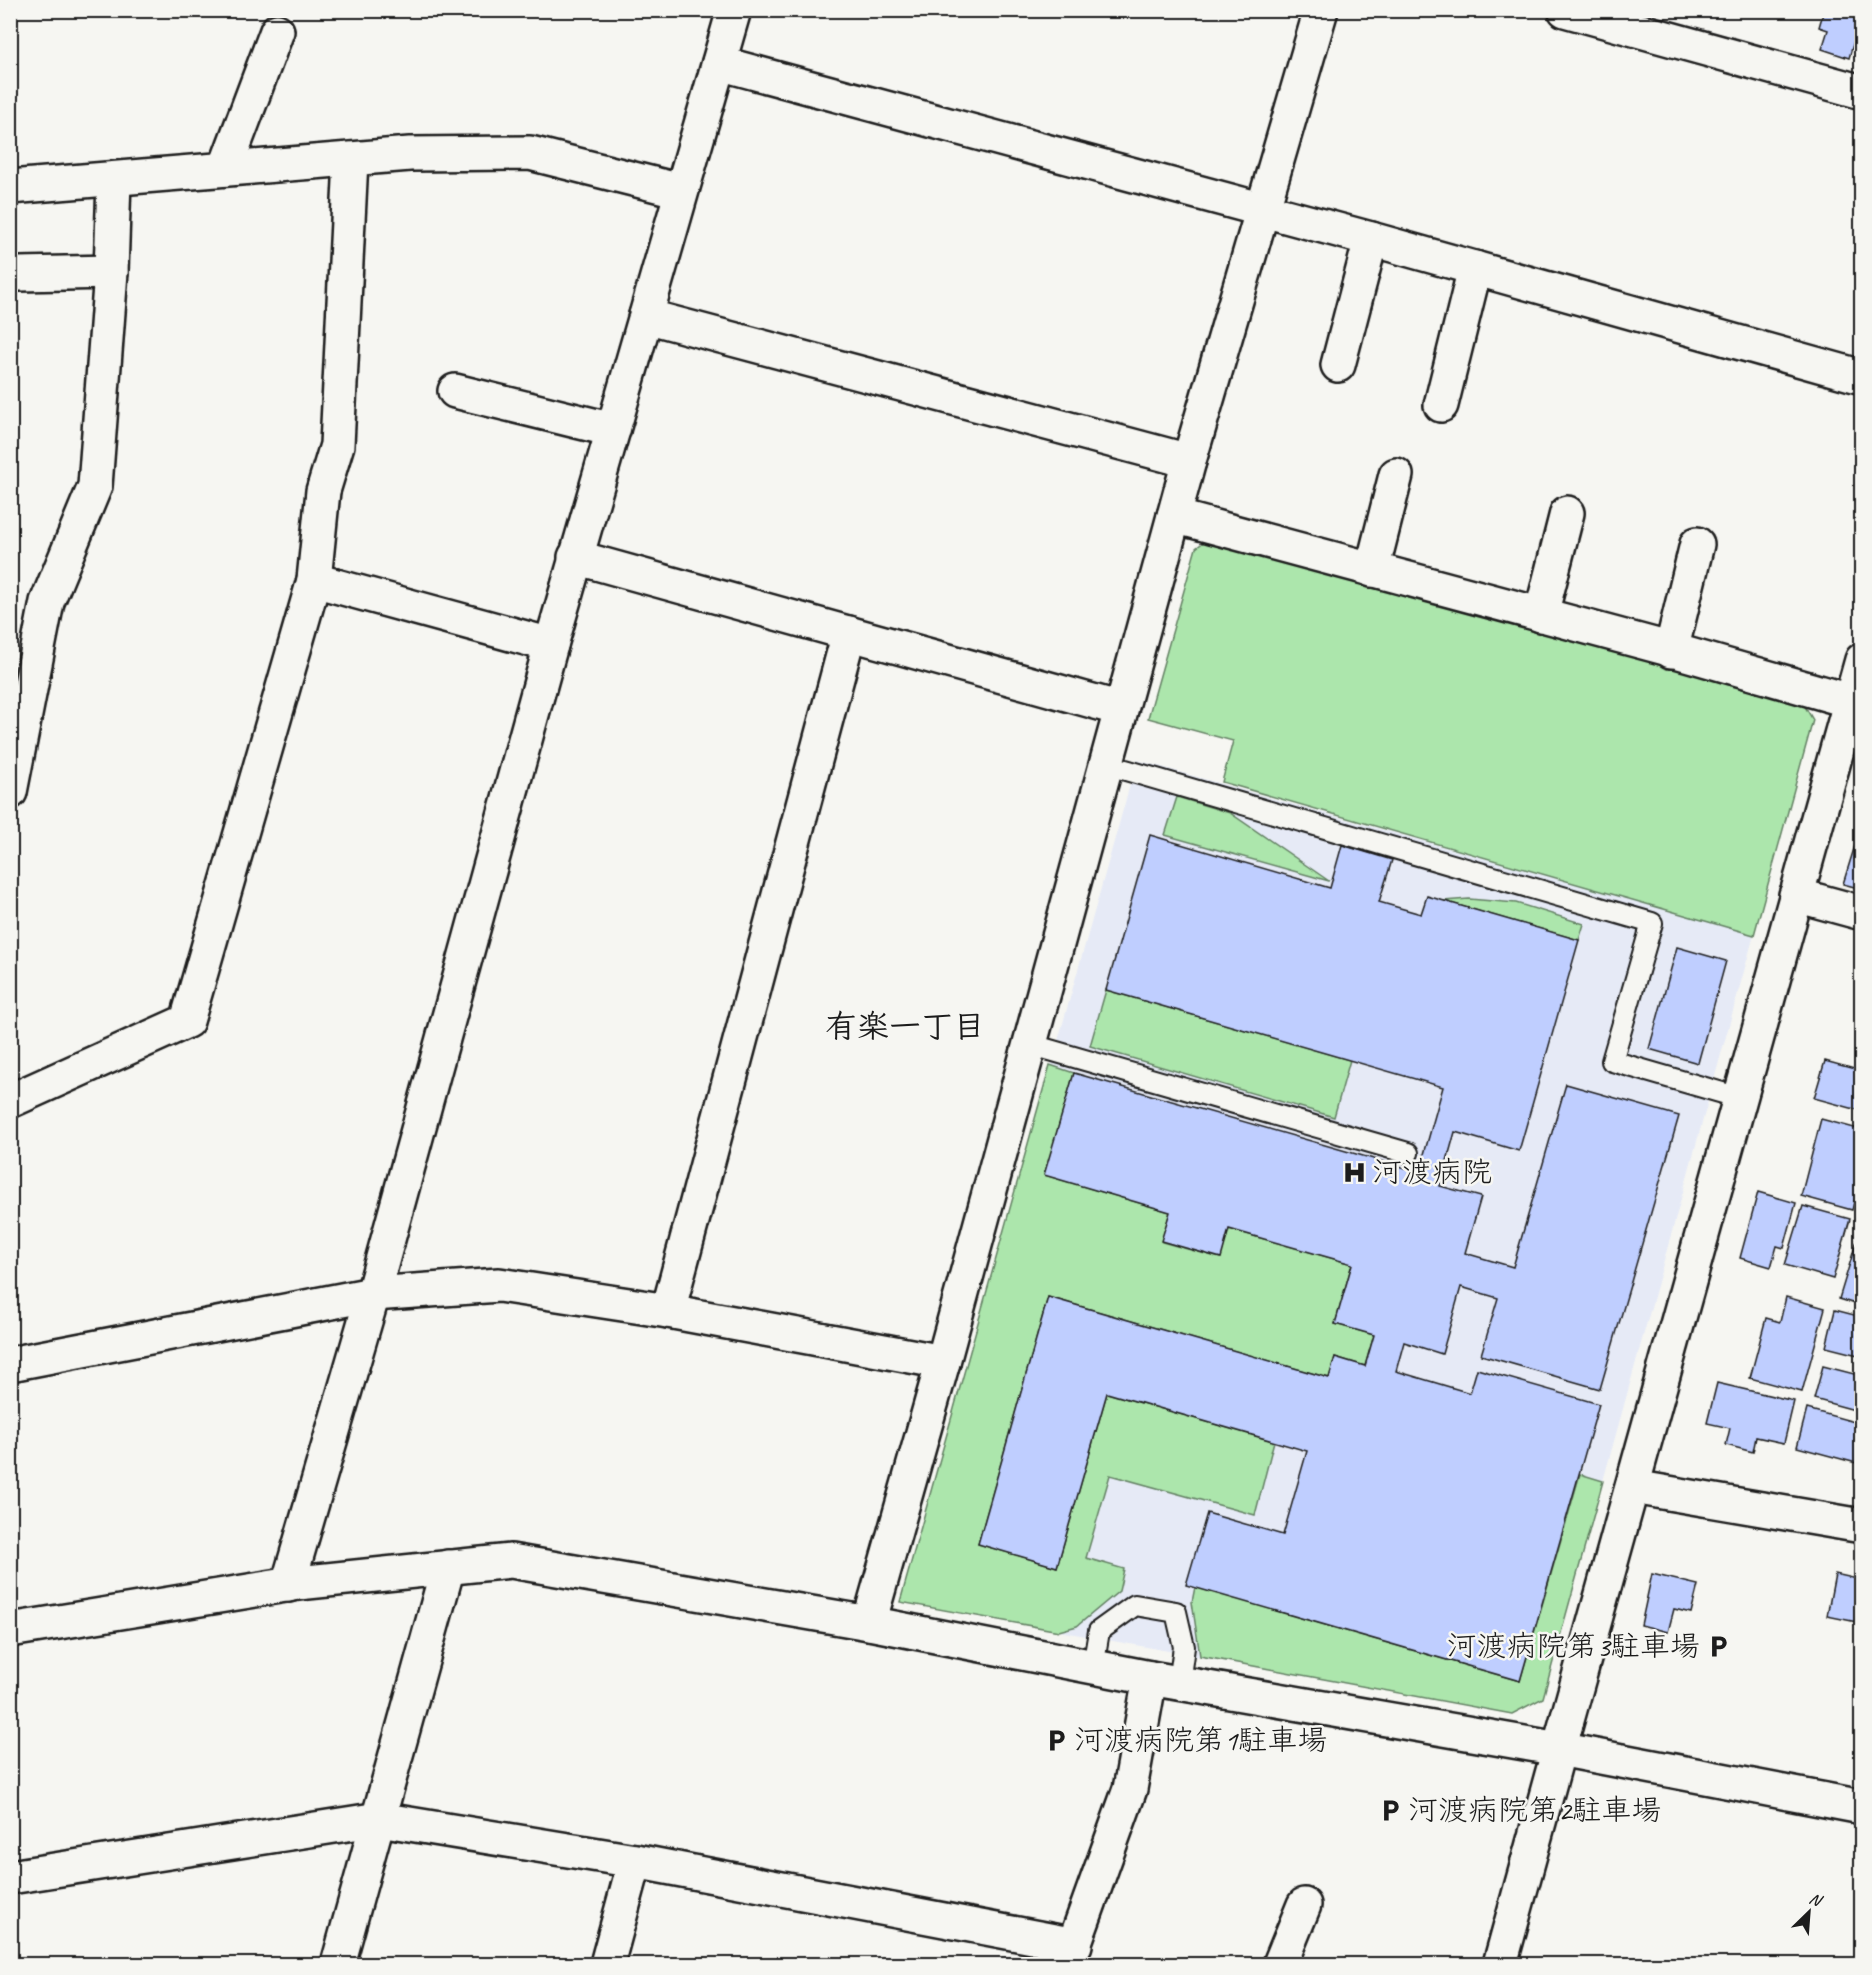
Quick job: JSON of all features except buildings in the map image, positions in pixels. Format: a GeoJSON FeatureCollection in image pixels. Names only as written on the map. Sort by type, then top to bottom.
{"type":"FeatureCollection","features":[{"type":"Feature","properties":{"kind":"street"},"geometry":{"type":"LineString","coordinates":[[288,1585],[374,1294],[551,645],[734,10]]}},
{"type":"Feature","properties":{"kind":"street"},"geometry":{"type":"LineString","coordinates":[[869,1623],[943,1362],[1189,461],[1321,10]]}},
{"type":"Feature","properties":{"kind":"street"},"geometry":{"type":"LineString","coordinates":[[1565,10],[1862,92]]}},
{"type":"Feature","properties":{"kind":"street"},"geometry":{"type":"LineString","coordinates":[[225,169],[277,31]]}},
{"type":"Feature","properties":{"kind":"street"},"geometry":{"type":"LineString","coordinates":[[719,63],[1371,239],[1862,377]]}},
{"type":"Feature","properties":{"kind":"street"},"geometry":{"type":"LineString","coordinates":[[10,187],[410,154],[530,153],[681,191]]}},
{"type":"Feature","properties":{"kind":"street"},"geometry":{"type":"LineString","coordinates":[[10,1101],[187,1021],[314,580],[323,491],[337,445],[351,160]]}},
{"type":"Feature","properties":{"kind":"street"},"geometry":{"type":"LineString","coordinates":[[10,792],[47,602],[95,486],[111,272],[114,180]]}},
{"type":"Feature","properties":{"kind":"street"},"geometry":{"type":"LineString","coordinates":[[1338,365],[1371,239]]}},
{"type":"Feature","properties":{"kind":"street"},"geometry":{"type":"LineString","coordinates":[[1441,405],[1475,268]]}},
{"type":"Feature","properties":{"kind":"street"},"geometry":{"type":"LineString","coordinates":[[20,273],[111,272]]}},
{"type":"Feature","properties":{"kind":"street"},"geometry":{"type":"LineString","coordinates":[[646,316],[1189,461]]}},
{"type":"Feature","properties":{"kind":"street"},"geometry":{"type":"LineString","coordinates":[[455,392],[613,430]]}},
{"type":"Feature","properties":{"kind":"street"},"geometry":{"type":"LineString","coordinates":[[1372,570],[1396,475]]}},
{"type":"Feature","properties":{"kind":"street"},"geometry":{"type":"LineString","coordinates":[[1541,615],[1568,513]]}},
{"type":"Feature","properties":{"kind":"street"},"geometry":{"type":"LineString","coordinates":[[1174,516],[1850,701]]}},
{"type":"Feature","properties":{"kind":"street"},"geometry":{"type":"LineString","coordinates":[[1671,651],[1697,544]]}},
{"type":"Feature","properties":{"kind":"street"},"geometry":{"type":"LineString","coordinates":[[576,557],[1121,709]]}},
{"type":"Feature","properties":{"kind":"street"},"geometry":{"type":"LineString","coordinates":[[314,580],[551,645]]}},
{"type":"Feature","properties":{"kind":"street"},"geometry":{"type":"LineString","coordinates":[[668,1311],[849,633]]}},
{"type":"Feature","properties":{"kind":"street"},"geometry":{"type":"LineString","coordinates":[[1500,1965],[1558,1749],[1862,660]]}},
{"type":"Feature","properties":{"kind":"street"},"geometry":{"type":"LineString","coordinates":[[1796,895],[1862,913]]}},
{"type":"Feature","properties":{"kind":"street"},"geometry":{"type":"LineString","coordinates":[[10,1364],[374,1294],[499,1285],[668,1311],[943,1362]]}},
{"type":"Feature","properties":{"kind":"street"},"geometry":{"type":"LineString","coordinates":[[1633,1487],[1862,1526]]}},
{"type":"Feature","properties":{"kind":"street"},"geometry":{"type":"LineString","coordinates":[[10,1630],[288,1585],[511,1561],[869,1623],[1165,1681],[1558,1749],[1862,1807]]}},
{"type":"Feature","properties":{"kind":"street"},"geometry":{"type":"LineString","coordinates":[[338,1965],[447,1567]]}},
{"type":"Feature","properties":{"kind":"street"},"geometry":{"type":"LineString","coordinates":[[10,1877],[378,1819],[635,1861],[1071,1955],[1130,1789],[1165,1681]]}},
{"type":"Feature","properties":{"kind":"street"},"geometry":{"type":"LineString","coordinates":[[607,1965],[635,1861]]}},
{"type":"Feature","properties":{"kind":"street"},"geometry":{"type":"LineString","coordinates":[[1280,1965],[1304,1905]]}},
{"type":"Feature","properties":{"kind":"lane"},"geometry":{"type":"LineString","coordinates":[[1106,764],[1652,923],[1612,1061],[1740,1098]]}},
{"type":"Feature","properties":{"kind":"lane"},"geometry":{"type":"LineString","coordinates":[[1029,1044],[1408,1153]]}},
{"type":"Feature","properties":{"kind":"lane"},"geometry":{"type":"LineString","coordinates":[[1093,1667],[1099,1631],[1135,1605],[1176,1612],[1184,1647],[1165,1681]]}},
{"type":"Feature","properties":{"kind":"shaded area","name":"河渡病院"},"geometry":{"type":"Polygon","coordinates":[[[1137,760],[1754,935],[1543,1698],[1512,1714],[900,1602],[1137,760]]]}},
{"type":"Feature","properties":{"kind":"green space"},"geometry":{"type":"Polygon","coordinates":[[[1209,538],[1803,703],[1813,720],[1754,935],[1222,782],[1233,741],[1148,718],[1196,548],[1209,538]]]}},
{"type":"Feature","properties":{"kind":"green space"},"geometry":{"type":"Polygon","coordinates":[[[1177,797],[1230,813],[1329,881],[1165,835],[1177,797]]]}},
{"type":"Feature","properties":{"kind":"green space"},"geometry":{"type":"Polygon","coordinates":[[[1469,899],[1516,903],[1584,924],[1579,940],[1443,901],[1469,899]]]}},
{"type":"Feature","properties":{"kind":"green space"},"geometry":{"type":"Polygon","coordinates":[[[1106,990],[1350,1060],[1334,1117],[1090,1046],[1106,990]]]}},
{"type":"Feature","properties":{"kind":"green space"},"geometry":{"type":"Polygon","coordinates":[[[1050,1065],[1074,1073],[1045,1175],[1170,1212],[1162,1242],[1220,1258],[1229,1229],[1352,1264],[1335,1324],[1374,1335],[1365,1366],[1335,1357],[1329,1378],[1048,1297],[978,1544],[1057,1567],[1107,1393],[1274,1441],[1255,1515],[1110,1475],[1086,1558],[1124,1569],[1119,1591],[1077,1626],[1059,1631],[900,1602],[1050,1065]]]}},
{"type":"Feature","properties":{"kind":"green space"},"geometry":{"type":"Polygon","coordinates":[[[1580,1474],[1603,1481],[1543,1698],[1512,1714],[1200,1656],[1192,1602],[1195,1587],[1520,1681],[1580,1474]]]}},
{"type":"Feature","properties":{"kind":"place","name":"河渡病院"},"geometry":{"type":"Point","coordinates":[1354,1172]}},
{"type":"Feature","properties":{"kind":"place","name":"河渡病院第3駐車場"},"geometry":{"type":"Point","coordinates":[1718,1646]}},
{"type":"Feature","properties":{"kind":"place","name":"河渡病院第1駐車場"},"geometry":{"type":"Point","coordinates":[1056,1740]}},
{"type":"Feature","properties":{"kind":"place","name":"河渡病院第2駐車場"},"geometry":{"type":"Point","coordinates":[1390,1810]}},
{"type":"Feature","properties":{"kind":"district","name":"有楽一丁目"},"geometry":{"type":"Point","coordinates":[905,1026]}}]}
